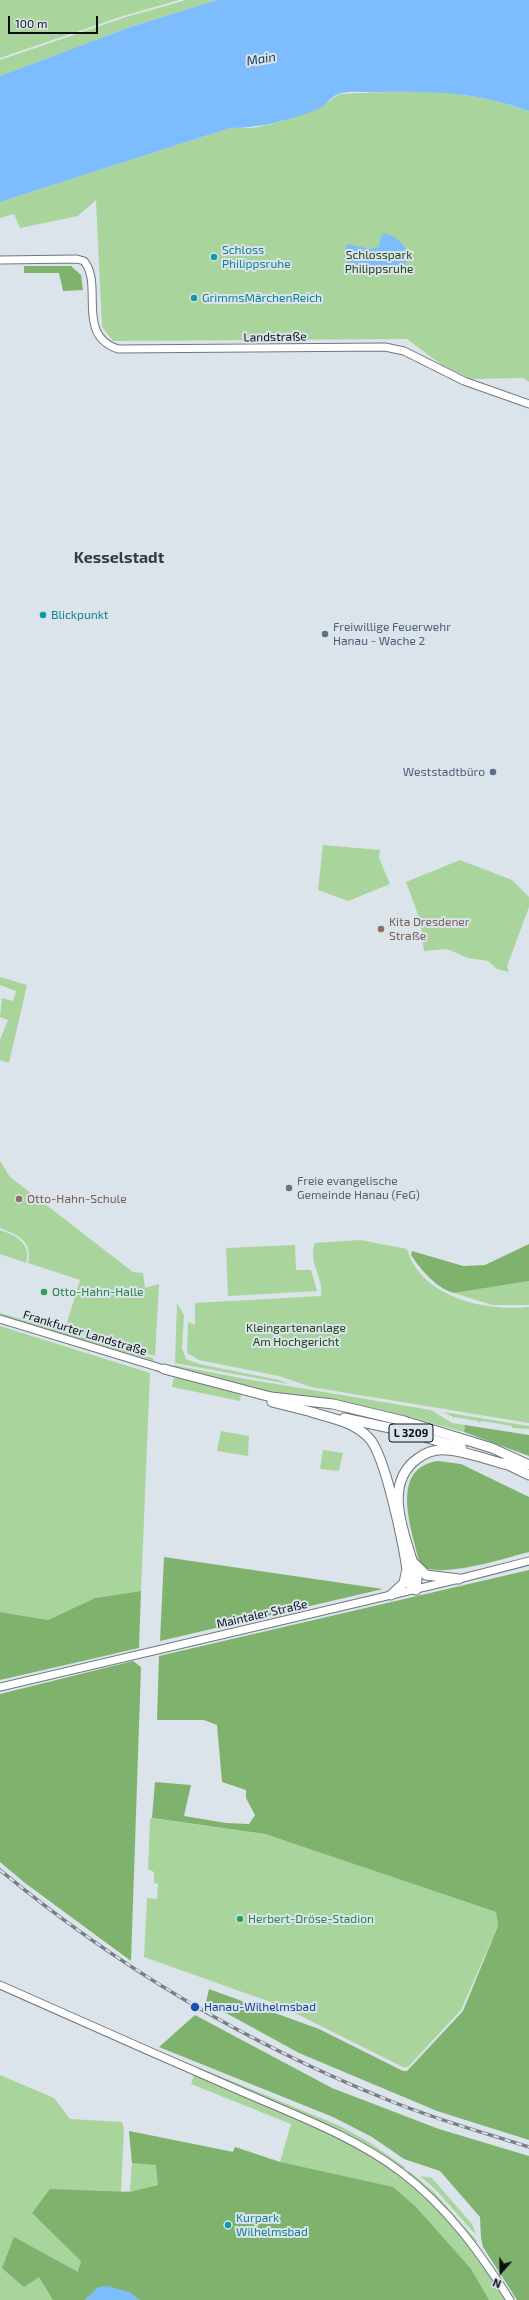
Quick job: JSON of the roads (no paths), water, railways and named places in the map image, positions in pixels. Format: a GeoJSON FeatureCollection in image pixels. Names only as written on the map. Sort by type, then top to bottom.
{"type":"FeatureCollection","features":[{"type":"Feature","properties":{"kind":"highway","name":"L 3209"},"geometry":{"type":"LineString","coordinates":[[164,1368],[271,1397],[333,1404],[404,1421],[492,1448],[529,1465]]}},
{"type":"Feature","properties":{"kind":"highway","name":"L 3209"},"geometry":{"type":"LineString","coordinates":[[218,1382],[264,1400],[311,1412],[423,1436],[508,1465],[529,1475]]}},
{"type":"Feature","properties":{"kind":"highway"},"geometry":{"type":"LineString","coordinates":[[311,1412],[350,1424],[369,1438],[373,1443],[381,1458],[410,1564],[417,1578],[416,1590]]}},
{"type":"Feature","properties":{"kind":"highway"},"geometry":{"type":"LineString","coordinates":[[391,1595],[404,1583],[410,1564],[398,1496],[401,1478],[408,1467],[424,1455],[439,1450],[447,1450],[508,1465]]}},
{"type":"Feature","properties":{"kind":"highway"},"geometry":{"type":"LineString","coordinates":[[410,1564],[426,1575],[459,1579]]}},
{"type":"Feature","properties":{"kind":"main road","name":"Landstraße"},"geometry":{"type":"LineString","coordinates":[[0,260],[77,259],[84,261],[89,270],[94,320],[98,333],[106,343],[118,350],[386,347],[404,351],[464,381],[529,404]]}},
{"type":"Feature","properties":{"kind":"main road","name":"Frankfurter Landstraße"},"geometry":{"type":"LineString","coordinates":[[0,1320],[164,1368]]}},
{"type":"Feature","properties":{"kind":"main road","name":"Maintaler Straße"},"geometry":{"type":"LineString","coordinates":[[0,1687],[416,1590],[529,1561]]}},
{"type":"Feature","properties":{"kind":"main road"},"geometry":{"type":"LineString","coordinates":[[0,1985],[328,2129],[380,2157],[412,2182],[448,2215],[481,2254],[510,2300]]}},
{"type":"Feature","properties":{"kind":"water","name":"Main"},"geometry":{"type":"Polygon","coordinates":[[[217,0],[529,0],[529,111],[491,100],[455,94],[420,92],[343,93],[335,95],[319,109],[297,117],[253,127],[230,128],[0,202],[0,76],[130,27],[217,0]]]}},
{"type":"Feature","properties":{"kind":"water"},"geometry":{"type":"Polygon","coordinates":[[[384,233],[396,238],[404,246],[407,252],[406,263],[402,269],[362,272],[351,267],[344,256],[347,244],[370,249],[379,247],[381,237],[384,233]]]}},
{"type":"Feature","properties":{"kind":"water"},"geometry":{"type":"Polygon","coordinates":[[[108,2286],[129,2292],[140,2300],[85,2300],[98,2287],[108,2286]]]}},
{"type":"Feature","properties":{"kind":"railway"},"geometry":{"type":"LineString","coordinates":[[0,1870],[90,1939],[185,2000],[235,2028],[336,2078],[405,2107],[529,2147]]}},
{"type":"Feature","properties":{"kind":"place","name":"Schloss Philippsruhe"},"geometry":{"type":"Point","coordinates":[214,257]}},
{"type":"Feature","properties":{"kind":"place","name":"GrimmsMärchenReich"},"geometry":{"type":"Point","coordinates":[194,298]}},
{"type":"Feature","properties":{"kind":"place","name":"Blickpunkt"},"geometry":{"type":"Point","coordinates":[43,615]}},
{"type":"Feature","properties":{"kind":"place","name":"Freiwillige Feuerwehr Hanau - Wache 2"},"geometry":{"type":"Point","coordinates":[325,634]}},
{"type":"Feature","properties":{"kind":"place","name":"Weststadtbüro"},"geometry":{"type":"Point","coordinates":[493,772]}},
{"type":"Feature","properties":{"kind":"place","name":"Kita Dresdener Straße"},"geometry":{"type":"Point","coordinates":[381,929]}},
{"type":"Feature","properties":{"kind":"place","name":"Freie evangelische Gemeinde Hanau (FeG)"},"geometry":{"type":"Point","coordinates":[289,1188]}},
{"type":"Feature","properties":{"kind":"place","name":"Otto-Hahn-Schule"},"geometry":{"type":"Point","coordinates":[19,1199]}},
{"type":"Feature","properties":{"kind":"place","name":"Otto-Hahn-Halle"},"geometry":{"type":"Point","coordinates":[44,1292]}},
{"type":"Feature","properties":{"kind":"place","name":"Herbert-Dröse-Stadion"},"geometry":{"type":"Point","coordinates":[240,1919]}},
{"type":"Feature","properties":{"kind":"place","name":"Hanau-Wilhelmsbad"},"geometry":{"type":"Point","coordinates":[195,2007]}},
{"type":"Feature","properties":{"kind":"place","name":"Kurpark Wilhelmsbad"},"geometry":{"type":"Point","coordinates":[228,2225]}},
{"type":"Feature","properties":{"kind":"district","name":"Kesselstadt"},"geometry":{"type":"Point","coordinates":[119,558]}},
{"type":"Feature","properties":{"kind":"park label","name":"Schlosspark Philippsruhe"},"geometry":{"type":"Point","coordinates":[379,262]}},
{"type":"Feature","properties":{"kind":"park label","name":"Kleingartenanlage Am Hochgericht"},"geometry":{"type":"Point","coordinates":[296,1335]}}]}
